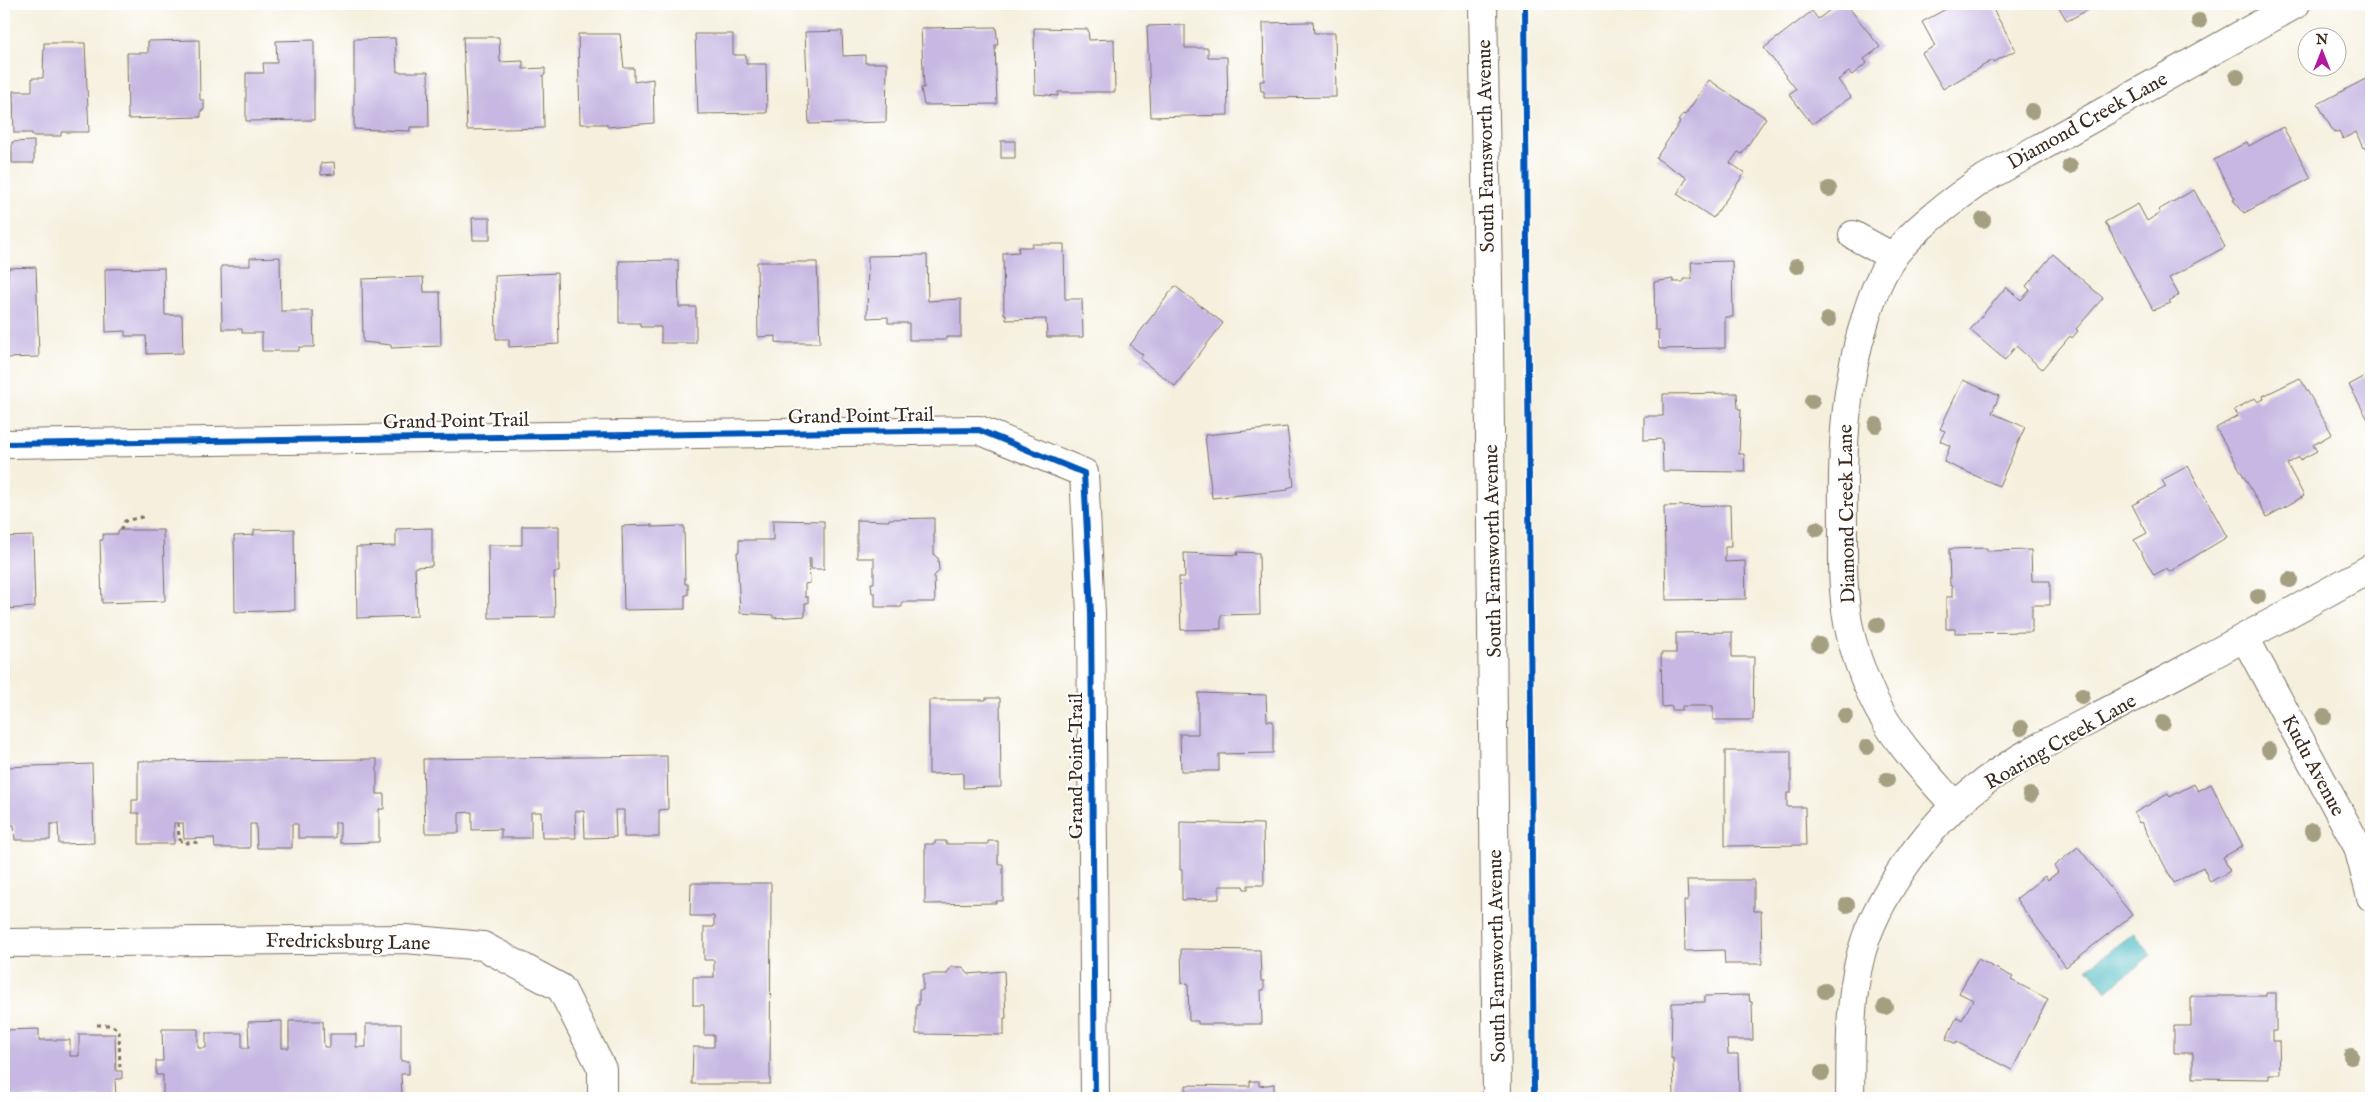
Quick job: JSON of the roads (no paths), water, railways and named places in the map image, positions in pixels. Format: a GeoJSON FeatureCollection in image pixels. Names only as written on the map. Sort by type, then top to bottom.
{"type":"FeatureCollection","features":[{"type":"Feature","properties":{"kind":"street","name":"South Farnsworth Avenue"},"geometry":{"type":"LineString","coordinates":[[1483,4],[1497,1098]]}},
{"type":"Feature","properties":{"kind":"street","name":"Diamond Creek Lane"},"geometry":{"type":"LineString","coordinates":[[1955,806],[1896,736],[1874,700],[1859,666],[1849,624],[1844,591],[1842,456],[1845,412],[1858,341],[1878,283],[1893,257],[1949,203],[1980,181],[2296,4]]}},
{"type":"Feature","properties":{"kind":"street"},"geometry":{"type":"LineString","coordinates":[[1853,235],[1893,257]]}},
{"type":"Feature","properties":{"kind":"street","name":"Grand Point Trail"},"geometry":{"type":"LineString","coordinates":[[4,444],[979,430],[1084,473],[1091,613],[1095,1098]]}},
{"type":"Feature","properties":{"kind":"street","name":"Roaring Creek Lane"},"geometry":{"type":"LineString","coordinates":[[1850,1098],[1851,1040],[1855,984],[1866,939],[1888,891],[1924,841],[1955,806],[1997,773],[2061,736],[2245,638],[2371,568]]}},
{"type":"Feature","properties":{"kind":"street","name":"Kudu Avenue"},"geometry":{"type":"LineString","coordinates":[[2245,638],[2358,847],[2371,897]]}},
{"type":"Feature","properties":{"kind":"street","name":"Fredricksburg Lane"},"geometry":{"type":"LineString","coordinates":[[4,943],[406,939],[483,946],[561,988],[602,1069],[602,1098]]}},
{"type":"Feature","properties":{"kind":"water"},"geometry":{"type":"Polygon","coordinates":[[[2134,933],[2151,955],[2106,991],[2088,968],[2134,933]]]}}]}
